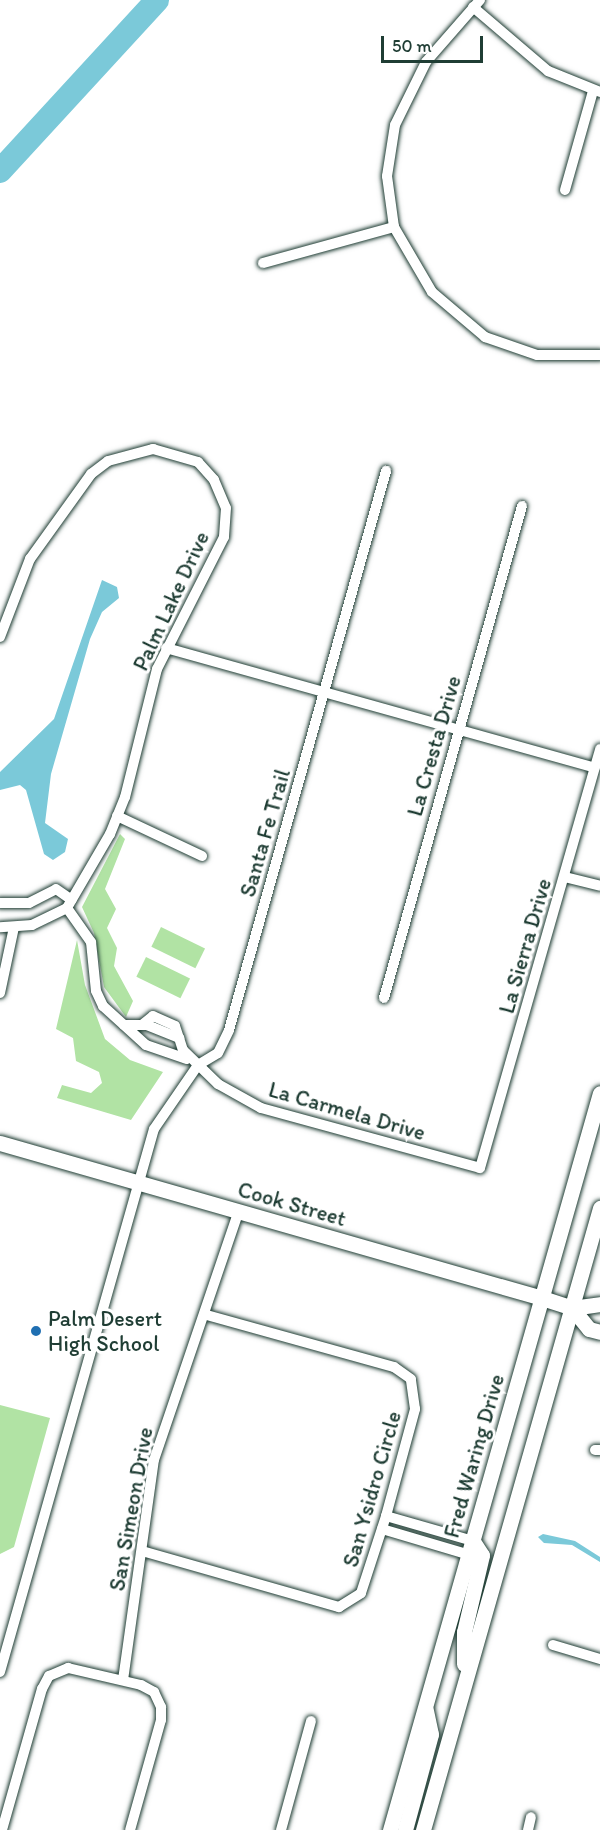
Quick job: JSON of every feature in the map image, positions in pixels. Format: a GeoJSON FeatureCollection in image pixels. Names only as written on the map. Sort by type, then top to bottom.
{"type":"FeatureCollection","features":[{"type":"Feature","properties":{"kind":"main road","name":"Fred Waring Drive"},"geometry":{"type":"LineString","coordinates":[[390,1830],[600,1093]]}},
{"type":"Feature","properties":{"kind":"main road","name":"Cook Street"},"geometry":{"type":"LineString","coordinates":[[0,1143],[572,1308],[600,1304]]}},
{"type":"Feature","properties":{"kind":"main road"},"geometry":{"type":"LineString","coordinates":[[423,1830],[600,1208]]}},
{"type":"Feature","properties":{"kind":"main road","name":"Cook Street"},"geometry":{"type":"LineString","coordinates":[[572,1308],[590,1329],[600,1332]]}},
{"type":"Feature","properties":{"kind":"main road"},"geometry":{"type":"LineString","coordinates":[[464,1680],[464,1632],[482,1556],[471,1548]]}},
{"type":"Feature","properties":{"kind":"main road"},"geometry":{"type":"LineString","coordinates":[[405,1830],[431,1734],[425,1707]]}},
{"type":"Feature","properties":{"kind":"street"},"geometry":{"type":"LineString","coordinates":[[565,190],[596,92],[548,71],[476,4],[426,63],[395,125],[387,176],[394,227],[432,292],[485,337],[537,355],[600,355]]}},
{"type":"Feature","properties":{"kind":"street"},"geometry":{"type":"LineString","coordinates":[[263,263],[394,227]]}},
{"type":"Feature","properties":{"kind":"street","name":"Palm Lake Drive"},"geometry":{"type":"LineString","coordinates":[[0,637],[3,621],[30,559],[91,474],[108,461],[153,449],[198,462],[214,480],[227,515],[212,564],[166,648],[117,816],[70,904]]}},
{"type":"Feature","properties":{"kind":"street","name":"Santa Fe Trail"},"geometry":{"type":"LineString","coordinates":[[0,1672],[154,1129],[198,1065],[218,1053],[229,1030],[386,471]]}},
{"type":"Feature","properties":{"kind":"street","name":"La Cresta Drive"},"geometry":{"type":"LineString","coordinates":[[384,998],[522,506]]}},
{"type":"Feature","properties":{"kind":"street"},"geometry":{"type":"LineString","coordinates":[[166,648],[595,768]]}},
{"type":"Feature","properties":{"kind":"street","name":"La Sierra Drive"},"geometry":{"type":"LineString","coordinates":[[486,1153],[600,749]]}},
{"type":"Feature","properties":{"kind":"street"},"geometry":{"type":"LineString","coordinates":[[117,816],[202,856]]}},
{"type":"Feature","properties":{"kind":"street"},"geometry":{"type":"LineString","coordinates":[[565,877],[600,886]]}},
{"type":"Feature","properties":{"kind":"street"},"geometry":{"type":"LineString","coordinates":[[0,903],[29,903],[56,889],[70,904],[48,920],[14,927],[0,927]]}},
{"type":"Feature","properties":{"kind":"street","name":"La Carmela Drive"},"geometry":{"type":"LineString","coordinates":[[70,904],[91,942],[96,991],[103,1006],[146,1045],[179,1054],[198,1065]]}},
{"type":"Feature","properties":{"kind":"street"},"geometry":{"type":"LineString","coordinates":[[0,993],[14,927]]}},
{"type":"Feature","properties":{"kind":"street","name":"La Carmela Drive"},"geometry":{"type":"LineString","coordinates":[[124,1025],[142,1025],[179,1038],[183,1050],[198,1065],[239,1099],[261,1108],[465,1165],[480,1168],[486,1153]]}},
{"type":"Feature","properties":{"kind":"street","name":"San Simeon Drive"},"geometry":{"type":"LineString","coordinates":[[123,1680],[154,1460],[206,1315],[238,1213]]}},
{"type":"Feature","properties":{"kind":"street","name":"San Ysidro Circle"},"geometry":{"type":"LineString","coordinates":[[142,1551],[339,1607],[361,1593],[386,1516],[415,1409],[411,1379],[394,1367],[206,1315]]}},
{"type":"Feature","properties":{"kind":"street"},"geometry":{"type":"LineString","coordinates":[[386,1516],[471,1548]]}},
{"type":"Feature","properties":{"kind":"street"},"geometry":{"type":"LineString","coordinates":[[382,1529],[471,1548]]}},
{"type":"Feature","properties":{"kind":"street"},"geometry":{"type":"LineString","coordinates":[[553,1645],[600,1659]]}},
{"type":"Feature","properties":{"kind":"street"},"geometry":{"type":"LineString","coordinates":[[2,1830],[49,1676],[68,1668],[123,1680],[154,1692],[161,1707],[130,1830]]}},
{"type":"Feature","properties":{"kind":"street"},"geometry":{"type":"LineString","coordinates":[[281,1830],[311,1721]]}},
{"type":"Feature","properties":{"kind":"street"},"geometry":{"type":"LineString","coordinates":[[528,1830],[531,1817]]}},
{"type":"Feature","properties":{"kind":"green space"},"geometry":{"type":"Polygon","coordinates":[[[120,834],[125,839],[105,889],[116,909],[107,928],[117,948],[114,966],[133,1001],[126,1017],[104,987],[94,933],[82,907],[120,834]]]}},
{"type":"Feature","properties":{"kind":"green space"},"geometry":{"type":"Polygon","coordinates":[[[161,927],[205,948],[195,968],[151,947],[161,927]]]}},
{"type":"Feature","properties":{"kind":"green space"},"geometry":{"type":"Polygon","coordinates":[[[77,940],[85,985],[105,1039],[130,1060],[163,1072],[131,1120],[57,1098],[62,1085],[91,1093],[102,1083],[99,1072],[76,1061],[73,1038],[56,1029],[77,940]]]}},
{"type":"Feature","properties":{"kind":"green space"},"geometry":{"type":"Polygon","coordinates":[[[146,957],[190,978],[180,998],[136,977],[146,957]]]}},
{"type":"Feature","properties":{"kind":"green space"},"geometry":{"type":"Polygon","coordinates":[[[0,1405],[50,1418],[14,1547],[0,1554],[0,1405]]]}},
{"type":"Feature","properties":{"kind":"water"},"geometry":{"type":"Polygon","coordinates":[[[102,580],[117,587],[119,598],[102,612],[90,639],[51,774],[45,823],[68,839],[65,852],[53,860],[44,854],[26,790],[20,785],[0,790],[0,772],[54,719],[102,580]]]}},
{"type":"Feature","properties":{"kind":"water"},"geometry":{"type":"Polygon","coordinates":[[[543,1534],[575,1541],[600,1557],[600,1562],[572,1545],[544,1543],[538,1537],[543,1534]]]}},
{"type":"Feature","properties":{"kind":"waterway"},"geometry":{"type":"LineString","coordinates":[[0,171],[157,0]]}},
{"type":"Feature","properties":{"kind":"place","name":"Palm Desert High School"},"geometry":{"type":"Point","coordinates":[36,1331]}}]}
